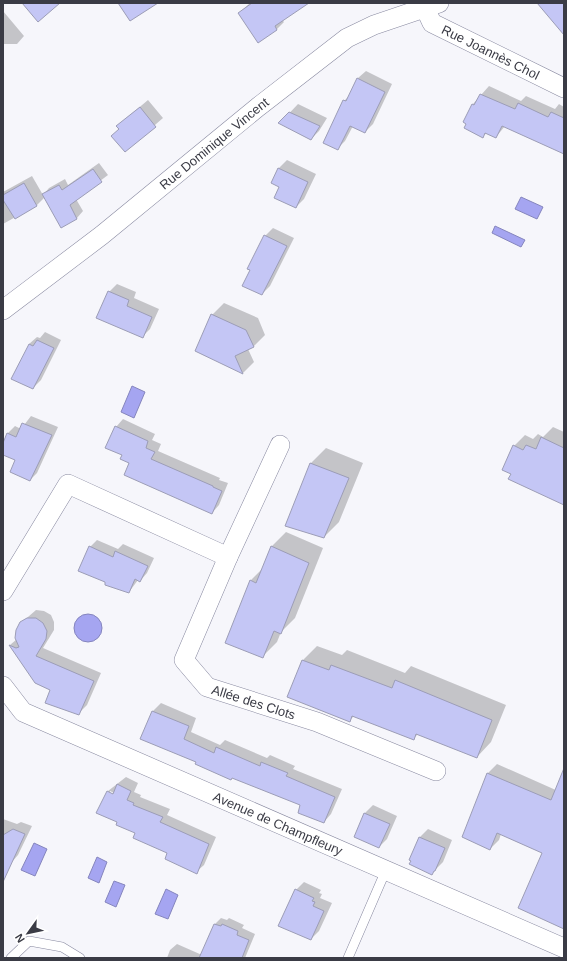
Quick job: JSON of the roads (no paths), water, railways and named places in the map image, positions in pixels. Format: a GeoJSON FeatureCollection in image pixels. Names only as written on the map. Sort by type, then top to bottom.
{"type":"FeatureCollection","features":[{"type":"Feature","properties":{"kind":"street","name":"Rue Joannès Chol"},"geometry":{"type":"LineString","coordinates":[[432,5],[432,23],[564,88]]}},
{"type":"Feature","properties":{"kind":"street","name":"Rue Dominique Vincent"},"geometry":{"type":"LineString","coordinates":[[3,310],[102,235],[258,107],[347,38],[374,25],[432,5]]}},
{"type":"Feature","properties":{"kind":"street","name":"Allée des Clots"},"geometry":{"type":"LineString","coordinates":[[280,445],[228,557],[184,660],[207,687],[317,722],[436,771]]}},
{"type":"Feature","properties":{"kind":"street"},"geometry":{"type":"LineString","coordinates":[[3,591],[68,484],[228,557]]}},
{"type":"Feature","properties":{"kind":"street","name":"Avenue de Champfleury"},"geometry":{"type":"LineString","coordinates":[[3,686],[23,712],[564,948]]}},
{"type":"Feature","properties":{"kind":"lane"},"geometry":{"type":"LineString","coordinates":[[348,958],[386,870]]}},
{"type":"Feature","properties":{"kind":"lane"},"geometry":{"type":"LineString","coordinates":[[11,958],[29,941],[62,947],[80,958]]}},
{"type":"Feature","properties":{"kind":"water"},"geometry":{"type":"Polygon","coordinates":[[[521,197],[543,207],[537,219],[515,209],[521,197]]]}},
{"type":"Feature","properties":{"kind":"water"},"geometry":{"type":"Polygon","coordinates":[[[495,226],[525,240],[521,247],[492,233],[495,226]]]}},
{"type":"Feature","properties":{"kind":"water"},"geometry":{"type":"Polygon","coordinates":[[[132,386],[145,392],[134,418],[121,412],[132,386]]]}},
{"type":"Feature","properties":{"kind":"water"},"geometry":{"type":"Polygon","coordinates":[[[88,614],[94,615],[98,618],[101,622],[101,634],[98,638],[94,641],[88,642],[82,641],[78,638],[75,634],[74,628],[75,622],[78,618],[82,615],[88,614]]]}},
{"type":"Feature","properties":{"kind":"water"},"geometry":{"type":"Polygon","coordinates":[[[34,843],[47,849],[35,876],[21,870],[34,843]]]}},
{"type":"Feature","properties":{"kind":"water"},"geometry":{"type":"Polygon","coordinates":[[[97,857],[107,862],[99,883],[88,878],[97,857]]]}},
{"type":"Feature","properties":{"kind":"water"},"geometry":{"type":"Polygon","coordinates":[[[114,881],[125,885],[116,907],[105,902],[114,881]]]}},
{"type":"Feature","properties":{"kind":"water"},"geometry":{"type":"Polygon","coordinates":[[[166,889],[178,895],[168,919],[155,914],[166,889]]]}}]}
